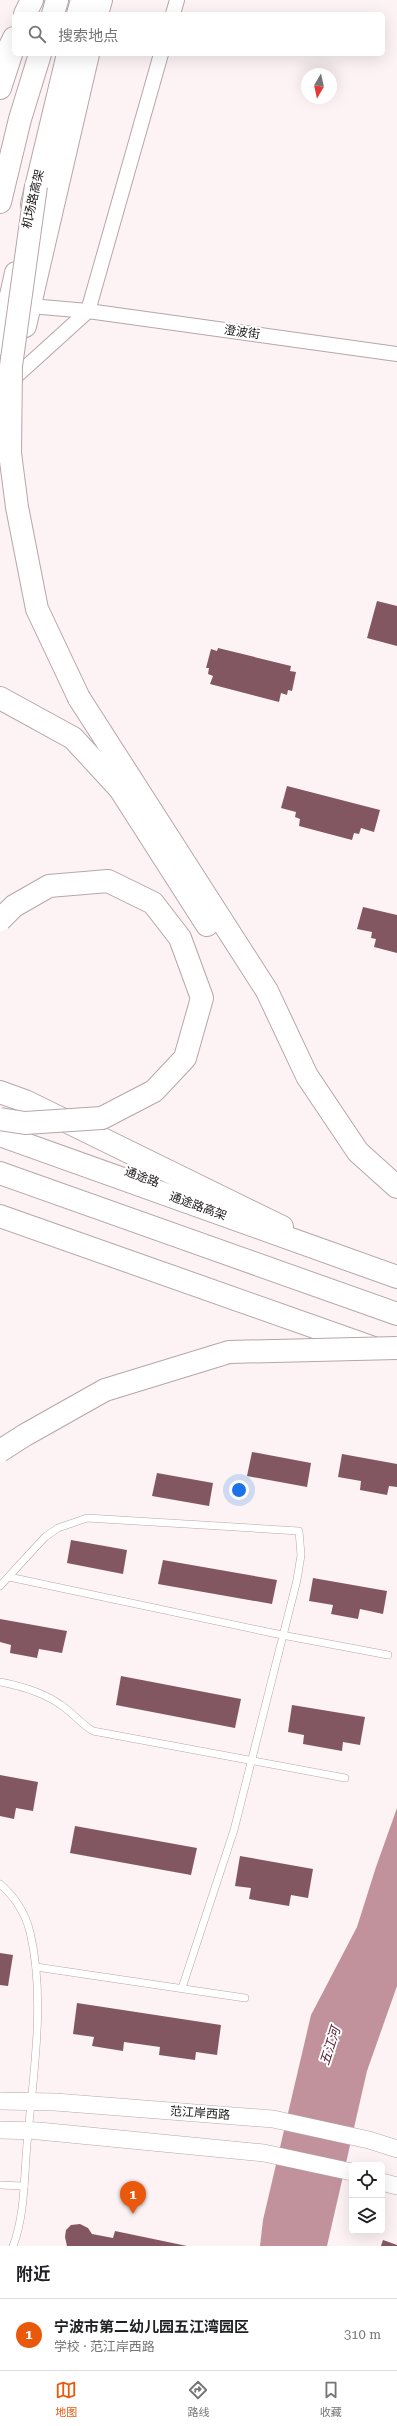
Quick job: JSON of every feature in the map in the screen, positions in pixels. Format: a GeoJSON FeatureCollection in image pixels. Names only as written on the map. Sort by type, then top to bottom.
{"type":"FeatureCollection","features":[{"type":"Feature","properties":{"kind":"main road"},"geometry":{"type":"LineString","coordinates":[[26,12],[29,0]]}},
{"type":"Feature","properties":{"kind":"main road"},"geometry":{"type":"LineString","coordinates":[[26,12],[32,0]]}},
{"type":"Feature","properties":{"kind":"main road"},"geometry":{"type":"LineString","coordinates":[[54,12],[57,0]]}},
{"type":"Feature","properties":{"kind":"main road"},"geometry":{"type":"LineString","coordinates":[[79,12],[82,0]]}},
{"type":"Feature","properties":{"kind":"main road"},"geometry":{"type":"LineString","coordinates":[[98,12],[101,0]]}},
{"type":"Feature","properties":{"kind":"main road"},"geometry":{"type":"LineString","coordinates":[[0,67],[12,42]]}},
{"type":"Feature","properties":{"kind":"main road"},"geometry":{"type":"LineString","coordinates":[[0,88],[12,51]]}},
{"type":"Feature","properties":{"kind":"main road"},"geometry":{"type":"LineString","coordinates":[[0,202],[20,119],[39,56]]}},
{"type":"Feature","properties":{"kind":"main road","name":"机场路高架"},"geometry":{"type":"LineString","coordinates":[[0,344],[68,56]]}},
{"type":"Feature","properties":{"kind":"main road"},"geometry":{"type":"LineString","coordinates":[[0,446],[30,306],[88,56]]}},
{"type":"Feature","properties":{"kind":"main road"},"geometry":{"type":"LineString","coordinates":[[36,186],[11,366],[10,453],[17,507],[37,609],[79,698],[267,991],[307,1076]]}},
{"type":"Feature","properties":{"kind":"main road"},"geometry":{"type":"LineString","coordinates":[[0,698],[72,738],[120,789],[170,870],[358,1152],[397,1187]]}},
{"type":"Feature","properties":{"kind":"main road"},"geometry":{"type":"LineString","coordinates":[[0,920],[14,906],[49,886],[108,881],[153,903],[180,938],[202,998],[185,1058],[154,1091],[102,1118],[25,1123],[0,1119]]}},
{"type":"Feature","properties":{"kind":"main road"},"geometry":{"type":"LineString","coordinates":[[0,1092],[25,1101],[282,1228]]}},
{"type":"Feature","properties":{"kind":"main road","name":"通途路"},"geometry":{"type":"LineString","coordinates":[[0,1125],[397,1270]]}},
{"type":"Feature","properties":{"kind":"main road","name":"通途路高架"},"geometry":{"type":"LineString","coordinates":[[0,1135],[397,1277]]}},
{"type":"Feature","properties":{"kind":"main road"},"geometry":{"type":"LineString","coordinates":[[0,1173],[397,1314]]}},
{"type":"Feature","properties":{"kind":"main road"},"geometry":{"type":"LineString","coordinates":[[0,1216],[397,1356]]}},
{"type":"Feature","properties":{"kind":"main road"},"geometry":{"type":"LineString","coordinates":[[0,1451],[25,1434],[105,1390],[229,1352],[397,1348]]}},
{"type":"Feature","properties":{"kind":"street"},"geometry":{"type":"LineString","coordinates":[[174,12],[177,0]]}},
{"type":"Feature","properties":{"kind":"street"},"geometry":{"type":"LineString","coordinates":[[14,378],[88,311],[160,56]]}},
{"type":"Feature","properties":{"kind":"street","name":"澄波街"},"geometry":{"type":"LineString","coordinates":[[30,306],[88,311],[397,354]]}},
{"type":"Feature","properties":{"kind":"street","name":"范江岸西路"},"geometry":{"type":"LineString","coordinates":[[0,2101],[273,2119],[369,2140],[397,2149]]}},
{"type":"Feature","properties":{"kind":"street"},"geometry":{"type":"LineString","coordinates":[[0,2130],[28,2131],[264,2153],[349,2171]]}},
{"type":"Feature","properties":{"kind":"street"},"geometry":{"type":"LineString","coordinates":[[385,2183],[397,2186]]}},
{"type":"Feature","properties":{"kind":"lane"},"geometry":{"type":"LineString","coordinates":[[0,1586],[46,1537],[58,1528],[87,1518],[299,1531],[301,1556],[297,1580],[234,1830],[182,1988]]}},
{"type":"Feature","properties":{"kind":"lane"},"geometry":{"type":"LineString","coordinates":[[9,1577],[282,1635],[388,1655]]}},
{"type":"Feature","properties":{"kind":"lane"},"geometry":{"type":"LineString","coordinates":[[0,1682],[21,1686],[62,1705],[79,1723],[92,1731],[252,1759],[345,1778]]}},
{"type":"Feature","properties":{"kind":"lane"},"geometry":{"type":"LineString","coordinates":[[0,1884],[13,1895],[22,1909],[30,1931],[36,1967],[36,2036],[32,2102],[28,2131],[22,2211],[13,2246]]}},
{"type":"Feature","properties":{"kind":"lane"},"geometry":{"type":"LineString","coordinates":[[36,1967],[245,1998]]}},
{"type":"Feature","properties":{"kind":"lane"},"geometry":{"type":"LineString","coordinates":[[0,2185],[24,2186]]}},
{"type":"Feature","properties":{"kind":"water","name":"五江河"},"geometry":{"type":"Polygon","coordinates":[[[397,1808],[397,1986],[367,2071],[327,2246],[260,2246],[263,2220],[311,2015],[357,1927],[397,1808]]]}},
{"type":"Feature","properties":{"kind":"building"},"geometry":{"type":"Polygon","coordinates":[[[377,601],[397,606],[397,646],[367,638],[377,601]]]}},
{"type":"Feature","properties":{"kind":"building"},"geometry":{"type":"Polygon","coordinates":[[[218,648],[291,666],[290,671],[296,672],[292,691],[288,690],[287,695],[281,693],[279,702],[210,684],[213,676],[208,674],[209,668],[206,668],[211,649],[217,651],[218,648]]]}},
{"type":"Feature","properties":{"kind":"building"},"geometry":{"type":"Polygon","coordinates":[[[287,786],[380,810],[374,832],[361,828],[359,834],[354,833],[352,840],[299,826],[300,819],[295,817],[296,812],[281,808],[287,786]]]}},
{"type":"Feature","properties":{"kind":"building"},"geometry":{"type":"Polygon","coordinates":[[[363,907],[397,915],[397,953],[374,947],[376,939],[371,938],[372,932],[357,929],[363,907]]]}},
{"type":"Feature","properties":{"kind":"building"},"geometry":{"type":"Polygon","coordinates":[[[252,1452],[311,1463],[307,1487],[247,1476],[252,1452]]]}},
{"type":"Feature","properties":{"kind":"building"},"geometry":{"type":"Polygon","coordinates":[[[342,1454],[397,1464],[397,1487],[389,1486],[387,1495],[360,1490],[361,1481],[338,1477],[342,1454]]]}},
{"type":"Feature","properties":{"kind":"building"},"geometry":{"type":"Polygon","coordinates":[[[157,1473],[213,1483],[209,1506],[152,1496],[157,1473]]]}},
{"type":"Feature","properties":{"kind":"building"},"geometry":{"type":"Polygon","coordinates":[[[71,1540],[127,1550],[123,1574],[67,1563],[71,1540]]]}},
{"type":"Feature","properties":{"kind":"building"},"geometry":{"type":"Polygon","coordinates":[[[163,1560],[277,1580],[272,1604],[158,1584],[163,1560]]]}},
{"type":"Feature","properties":{"kind":"building"},"geometry":{"type":"Polygon","coordinates":[[[313,1578],[387,1591],[383,1614],[360,1609],[358,1619],[331,1614],[333,1605],[309,1601],[313,1578]]]}},
{"type":"Feature","properties":{"kind":"building"},"geometry":{"type":"Polygon","coordinates":[[[0,1619],[67,1631],[62,1653],[39,1649],[37,1658],[10,1653],[11,1645],[0,1642],[0,1619]]]}},
{"type":"Feature","properties":{"kind":"building"},"geometry":{"type":"Polygon","coordinates":[[[121,1676],[241,1699],[235,1728],[116,1705],[121,1676]]]}},
{"type":"Feature","properties":{"kind":"building"},"geometry":{"type":"Polygon","coordinates":[[[292,1705],[365,1717],[360,1745],[343,1742],[342,1751],[303,1744],[304,1735],[288,1732],[292,1705]]]}},
{"type":"Feature","properties":{"kind":"building"},"geometry":{"type":"Polygon","coordinates":[[[0,1775],[38,1782],[33,1811],[16,1808],[14,1819],[0,1816],[0,1775]]]}},
{"type":"Feature","properties":{"kind":"building"},"geometry":{"type":"Polygon","coordinates":[[[75,1826],[197,1848],[191,1875],[70,1853],[75,1826]]]}},
{"type":"Feature","properties":{"kind":"building"},"geometry":{"type":"Polygon","coordinates":[[[240,1856],[313,1869],[308,1898],[291,1895],[289,1906],[249,1899],[251,1888],[235,1886],[240,1856]]]}},
{"type":"Feature","properties":{"kind":"building"},"geometry":{"type":"Polygon","coordinates":[[[0,1953],[13,1955],[8,1986],[0,1985],[0,1953]]]}},
{"type":"Feature","properties":{"kind":"building"},"geometry":{"type":"Polygon","coordinates":[[[77,2003],[221,2025],[217,2055],[196,2052],[195,2060],[159,2055],[160,2047],[124,2042],[123,2051],[92,2046],[94,2037],[73,2034],[77,2003]]]}},
{"type":"Feature","properties":{"kind":"building"},"geometry":{"type":"Polygon","coordinates":[[[80,2224],[88,2228],[92,2234],[113,2238],[115,2231],[187,2246],[67,2246],[65,2237],[66,2230],[71,2225],[80,2224]]]}},
{"type":"Feature","properties":{"kind":"building"},"geometry":{"type":"Polygon","coordinates":[[[383,2240],[397,2245],[397,2246],[381,2246],[383,2240]]]}},
{"type":"Feature","properties":{"kind":"place","name":"宁波市第二幼儿园五江湾园区"},"geometry":{"type":"Point","coordinates":[133,2214]}}]}
